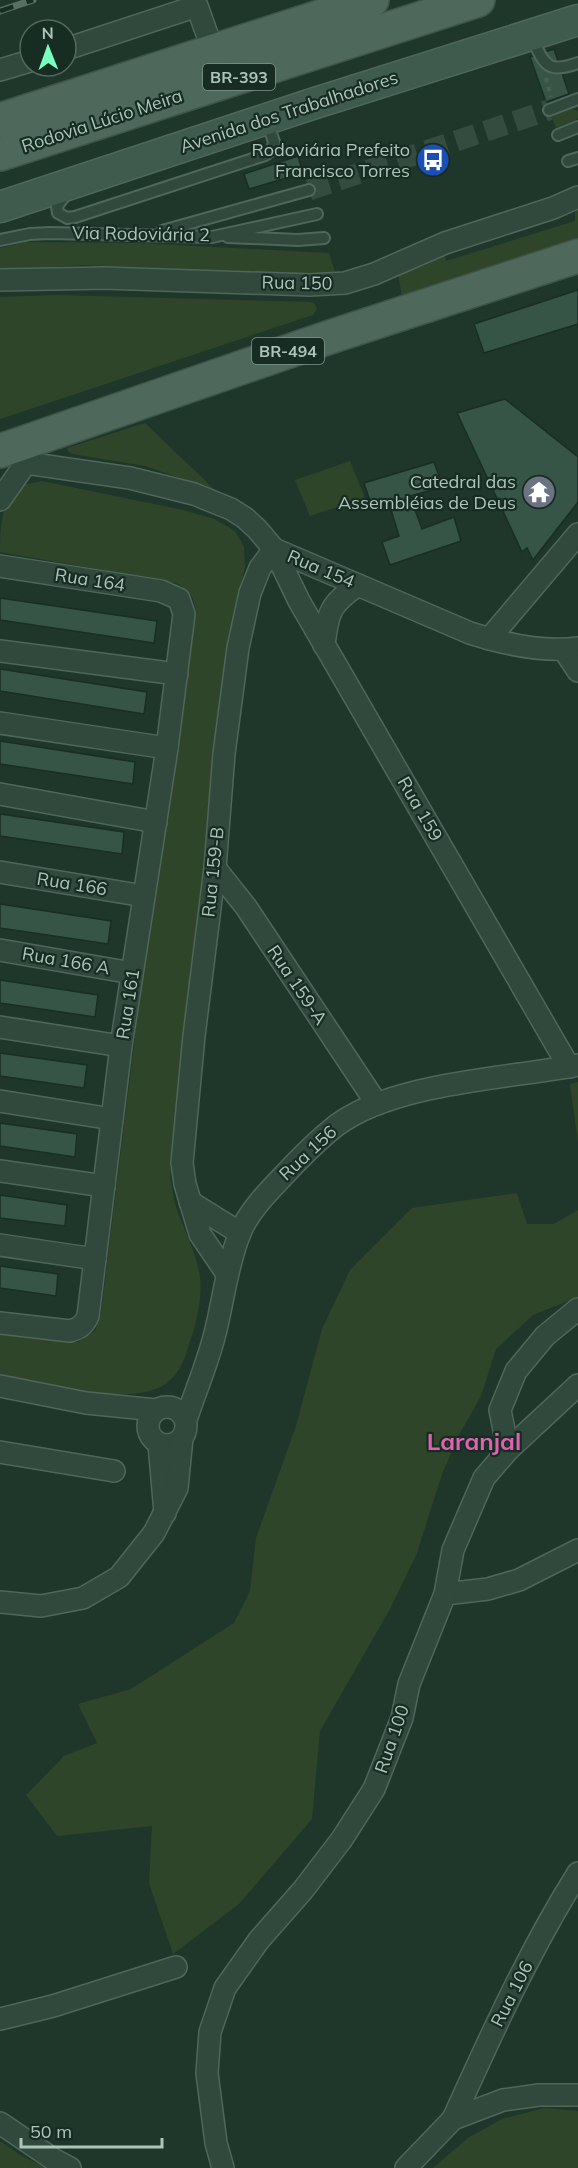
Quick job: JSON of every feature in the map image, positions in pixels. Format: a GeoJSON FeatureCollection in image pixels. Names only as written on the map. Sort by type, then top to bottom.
{"type":"FeatureCollection","features":[{"type":"Feature","properties":{"kind":"main road","name":"Rodovia Lúcio Meira"},"geometry":{"type":"LineString","coordinates":[[0,118],[372,0]]}},
{"type":"Feature","properties":{"kind":"main road","name":"Rodovia Lúcio Meira"},"geometry":{"type":"LineString","coordinates":[[0,154],[478,0]]}},
{"type":"Feature","properties":{"kind":"main road","name":"Avenida dos Trabalhadores"},"geometry":{"type":"LineString","coordinates":[[0,207],[578,20]]}},
{"type":"Feature","properties":{"kind":"main road","name":"BR-494"},"geometry":{"type":"LineString","coordinates":[[12,454],[327,338],[578,256]]}},
{"type":"Feature","properties":{"kind":"street"},"geometry":{"type":"LineString","coordinates":[[78,45],[197,6],[213,51]]}},
{"type":"Feature","properties":{"kind":"street"},"geometry":{"type":"LineString","coordinates":[[0,70],[18,65]]}},
{"type":"Feature","properties":{"kind":"street","name":"Rua 150"},"geometry":{"type":"LineString","coordinates":[[0,280],[105,278],[310,285],[345,283],[374,274],[445,243],[554,208],[578,196]]}},
{"type":"Feature","properties":{"kind":"street"},"geometry":{"type":"LineString","coordinates":[[0,500],[12,454]]}},
{"type":"Feature","properties":{"kind":"street","name":"Rua 154"},"geometry":{"type":"LineString","coordinates":[[12,454],[130,477],[194,494],[231,509],[245,518],[274,549],[470,633],[537,648],[571,649]]}},
{"type":"Feature","properties":{"kind":"street"},"geometry":{"type":"LineString","coordinates":[[489,639],[578,534]]}},
{"type":"Feature","properties":{"kind":"street","name":"Rua 159"},"geometry":{"type":"LineString","coordinates":[[274,549],[299,601],[324,645],[573,1066]]}},
{"type":"Feature","properties":{"kind":"street","name":"Rua 159-B"},"geometry":{"type":"LineString","coordinates":[[227,1274],[200,1234],[185,1184],[182,1163],[224,754],[243,620],[260,568],[274,549]]}},
{"type":"Feature","properties":{"kind":"street","name":"Rua 164"},"geometry":{"type":"LineString","coordinates":[[0,566],[161,591],[179,598]]}},
{"type":"Feature","properties":{"kind":"street"},"geometry":{"type":"LineString","coordinates":[[324,645],[328,615],[333,605],[358,585]]}},
{"type":"Feature","properties":{"kind":"street","name":"Rua 161"},"geometry":{"type":"LineString","coordinates":[[0,1323],[60,1332],[79,1329],[88,1316],[121,1046],[177,674],[184,614],[179,598]]}},
{"type":"Feature","properties":{"kind":"street"},"geometry":{"type":"LineString","coordinates":[[571,649],[578,671]]}},
{"type":"Feature","properties":{"kind":"street"},"geometry":{"type":"LineString","coordinates":[[0,651],[177,674]]}},
{"type":"Feature","properties":{"kind":"street"},"geometry":{"type":"LineString","coordinates":[[0,723],[167,748]]}},
{"type":"Feature","properties":{"kind":"street"},"geometry":{"type":"LineString","coordinates":[[0,794],[156,822]]}},
{"type":"Feature","properties":{"kind":"street","name":"Rua 159-A"},"geometry":{"type":"LineString","coordinates":[[214,868],[246,907],[377,1104]]}},
{"type":"Feature","properties":{"kind":"street","name":"Rua 166"},"geometry":{"type":"LineString","coordinates":[[0,872],[144,896]]}},
{"type":"Feature","properties":{"kind":"street","name":"Rua 166 A"},"geometry":{"type":"LineString","coordinates":[[0,950],[132,973]]}},
{"type":"Feature","properties":{"kind":"street"},"geometry":{"type":"LineString","coordinates":[[0,1027],[121,1046]]}},
{"type":"Feature","properties":{"kind":"street","name":"Rua 156"},"geometry":{"type":"LineString","coordinates":[[0,1602],[41,1606],[83,1598],[119,1577],[154,1533],[177,1488],[184,1429],[216,1328],[227,1274],[240,1233],[248,1219],[279,1180],[308,1150],[338,1124],[377,1104],[424,1090],[573,1066]]}},
{"type":"Feature","properties":{"kind":"street"},"geometry":{"type":"LineString","coordinates":[[0,1101],[112,1119]]}},
{"type":"Feature","properties":{"kind":"street"},"geometry":{"type":"LineString","coordinates":[[0,1171],[104,1186]]}},
{"type":"Feature","properties":{"kind":"street"},"geometry":{"type":"LineString","coordinates":[[190,1202],[240,1233]]}},
{"type":"Feature","properties":{"kind":"street"},"geometry":{"type":"LineString","coordinates":[[0,1245],[95,1259]]}},
{"type":"Feature","properties":{"kind":"street"},"geometry":{"type":"LineString","coordinates":[[508,1450],[500,1410],[516,1371],[545,1336],[578,1309]]}},
{"type":"Feature","properties":{"kind":"street"},"geometry":{"type":"LineString","coordinates":[[165,1514],[154,1437],[148,1419],[201,1376]]}},
{"type":"Feature","properties":{"kind":"street","name":"Rua 100"},"geometry":{"type":"LineString","coordinates":[[223,2168],[216,2143],[207,2073],[210,2032],[225,1988],[258,1940],[303,1890],[342,1839],[374,1789],[402,1718],[409,1684],[445,1594],[453,1550],[484,1478],[508,1450],[578,1385]]}},
{"type":"Feature","properties":{"kind":"street"},"geometry":{"type":"LineString","coordinates":[[0,1386],[86,1403],[179,1411],[184,1429],[171,1445],[86,1403]]}},
{"type":"Feature","properties":{"kind":"street"},"geometry":{"type":"LineString","coordinates":[[0,1452],[114,1471]]}},
{"type":"Feature","properties":{"kind":"street"},"geometry":{"type":"LineString","coordinates":[[445,1594],[488,1589],[519,1580],[578,1550]]}},
{"type":"Feature","properties":{"kind":"street","name":"Rua 106"},"geometry":{"type":"LineString","coordinates":[[453,2119],[501,2013],[554,1911],[578,1873]]}},
{"type":"Feature","properties":{"kind":"street"},"geometry":{"type":"LineString","coordinates":[[0,2019],[53,2006],[176,1967]]}},
{"type":"Feature","properties":{"kind":"street"},"geometry":{"type":"LineString","coordinates":[[406,2168],[453,2119],[503,2100],[539,2095],[578,2095]]}},
{"type":"Feature","properties":{"kind":"street"},"geometry":{"type":"LineString","coordinates":[[0,2123],[70,2168]]}},
{"type":"Feature","properties":{"kind":"lane"},"geometry":{"type":"LineString","coordinates":[[530,34],[542,59],[551,67],[561,68],[578,63]]}},
{"type":"Feature","properties":{"kind":"lane"},"geometry":{"type":"LineString","coordinates":[[549,110],[578,99]]}},
{"type":"Feature","properties":{"kind":"lane"},"geometry":{"type":"LineString","coordinates":[[79,181],[64,195],[57,206],[58,213],[62,216],[67,218],[86,214],[269,153],[274,147],[271,133],[266,128],[251,124]]}},
{"type":"Feature","properties":{"kind":"lane"},"geometry":{"type":"LineString","coordinates":[[558,135],[578,127]]}},
{"type":"Feature","properties":{"kind":"lane"},"geometry":{"type":"LineString","coordinates":[[153,234],[309,190]]}},
{"type":"Feature","properties":{"kind":"lane","name":"Via Rodoviária 2"},"geometry":{"type":"LineString","coordinates":[[0,240],[41,233],[212,237],[317,214]]}},
{"type":"Feature","properties":{"kind":"lane"},"geometry":{"type":"LineString","coordinates":[[212,237],[298,240],[324,238]]}},
{"type":"Feature","properties":{"kind":"green space"},"geometry":{"type":"Polygon","coordinates":[[[572,109],[578,111],[578,119],[556,128],[551,116],[572,109]]]}},
{"type":"Feature","properties":{"kind":"green space"},"geometry":{"type":"Polygon","coordinates":[[[578,203],[578,241],[402,296],[398,274],[445,254],[446,261],[575,221],[575,207],[578,203]]]}},
{"type":"Feature","properties":{"kind":"green space"},"geometry":{"type":"Polygon","coordinates":[[[25,242],[138,243],[329,253],[336,275],[82,265],[0,270],[0,248],[25,242]]]}},
{"type":"Feature","properties":{"kind":"green space"},"geometry":{"type":"Polygon","coordinates":[[[57,295],[310,302],[314,303],[317,309],[313,315],[0,419],[0,297],[57,295]]]}},
{"type":"Feature","properties":{"kind":"green space"},"geometry":{"type":"Polygon","coordinates":[[[145,423],[215,490],[145,466],[72,454],[68,451],[67,448],[145,423]]]}},
{"type":"Feature","properties":{"kind":"green space"},"geometry":{"type":"Polygon","coordinates":[[[350,461],[365,498],[310,516],[295,480],[350,461]]]}},
{"type":"Feature","properties":{"kind":"green space"},"geometry":{"type":"Polygon","coordinates":[[[42,481],[183,510],[214,519],[235,531],[244,547],[245,567],[236,610],[186,1011],[170,1177],[175,1204],[198,1268],[200,1302],[193,1334],[180,1368],[169,1381],[154,1389],[135,1394],[62,1389],[0,1376],[0,1331],[78,1342],[95,1331],[101,1313],[143,971],[196,612],[190,594],[176,583],[0,552],[2,517],[12,494],[17,486],[42,481]]]}},
{"type":"Feature","properties":{"kind":"green space"},"geometry":{"type":"Polygon","coordinates":[[[578,1082],[578,1143],[570,1084],[578,1082]]]}},
{"type":"Feature","properties":{"kind":"green space"},"geometry":{"type":"Polygon","coordinates":[[[517,1193],[527,1224],[554,1224],[578,1210],[578,1297],[533,1315],[496,1349],[481,1396],[460,1433],[442,1474],[417,1553],[390,1609],[320,1731],[312,1819],[239,1904],[173,1954],[149,1883],[152,1826],[57,1836],[26,1795],[64,1756],[97,1743],[78,1704],[131,1689],[234,1623],[250,1591],[256,1538],[296,1426],[322,1329],[350,1270],[412,1208],[517,1193]]]}},
{"type":"Feature","properties":{"kind":"green space"},"geometry":{"type":"Polygon","coordinates":[[[544,2108],[578,2111],[578,2168],[433,2168],[468,2138],[502,2119],[544,2108]]]}},
{"type":"Feature","properties":{"kind":"green space"},"geometry":{"type":"Polygon","coordinates":[[[0,2141],[22,2156],[47,2168],[0,2168],[0,2141]]]}},
{"type":"Feature","properties":{"kind":"building"},"geometry":{"type":"Polygon","coordinates":[[[554,49],[569,94],[546,102],[530,57],[554,49]]]}},
{"type":"Feature","properties":{"kind":"building"},"geometry":{"type":"Polygon","coordinates":[[[298,156],[303,173],[249,189],[244,174],[298,156]]]}},
{"type":"Feature","properties":{"kind":"building"},"geometry":{"type":"Polygon","coordinates":[[[578,290],[578,324],[484,353],[474,324],[578,290]]]}},
{"type":"Feature","properties":{"kind":"building"},"geometry":{"type":"Polygon","coordinates":[[[505,399],[578,457],[578,502],[533,560],[527,548],[522,552],[457,413],[505,399]]]}},
{"type":"Feature","properties":{"kind":"building"},"geometry":{"type":"Polygon","coordinates":[[[434,462],[443,487],[410,496],[422,529],[454,517],[461,541],[390,565],[382,542],[399,536],[389,503],[372,507],[364,483],[434,462]]]}},
{"type":"Feature","properties":{"kind":"building"},"geometry":{"type":"Polygon","coordinates":[[[0,598],[157,621],[154,643],[0,620],[0,598]]]}},
{"type":"Feature","properties":{"kind":"building"},"geometry":{"type":"Polygon","coordinates":[[[0,669],[147,692],[144,714],[0,691],[0,669]]]}},
{"type":"Feature","properties":{"kind":"building"},"geometry":{"type":"Polygon","coordinates":[[[0,741],[135,762],[133,784],[0,764],[0,741]]]}},
{"type":"Feature","properties":{"kind":"building"},"geometry":{"type":"Polygon","coordinates":[[[0,814],[124,832],[122,854],[0,836],[0,814]]]}},
{"type":"Feature","properties":{"kind":"building"},"geometry":{"type":"Polygon","coordinates":[[[0,904],[111,921],[108,944],[0,928],[0,904]]]}},
{"type":"Feature","properties":{"kind":"building"},"geometry":{"type":"Polygon","coordinates":[[[0,980],[98,995],[95,1017],[0,1003],[0,980]]]}},
{"type":"Feature","properties":{"kind":"building"},"geometry":{"type":"Polygon","coordinates":[[[0,1053],[87,1065],[84,1088],[0,1076],[0,1053]]]}},
{"type":"Feature","properties":{"kind":"building"},"geometry":{"type":"Polygon","coordinates":[[[0,1123],[77,1134],[75,1157],[0,1146],[0,1123]]]}},
{"type":"Feature","properties":{"kind":"building"},"geometry":{"type":"Polygon","coordinates":[[[0,1195],[67,1205],[65,1226],[0,1218],[0,1195]]]}},
{"type":"Feature","properties":{"kind":"building"},"geometry":{"type":"Polygon","coordinates":[[[0,1266],[58,1274],[56,1296],[0,1288],[0,1266]]]}},
{"type":"Feature","properties":{"kind":"tunnel"},"geometry":{"type":"LineString","coordinates":[[309,190],[549,110]]}},
{"type":"Feature","properties":{"kind":"railway"},"geometry":{"type":"LineString","coordinates":[[0,11],[33,0]]}},
{"type":"Feature","properties":{"kind":"place","name":"Rodoviária Prefeito Francisco Torres"},"geometry":{"type":"Point","coordinates":[433,160]}},
{"type":"Feature","properties":{"kind":"place","name":"Catedral das Assembléias de Deus"},"geometry":{"type":"Point","coordinates":[539,492]}},
{"type":"Feature","properties":{"kind":"district","name":"Laranjal"},"geometry":{"type":"Point","coordinates":[474,1442]}}]}
